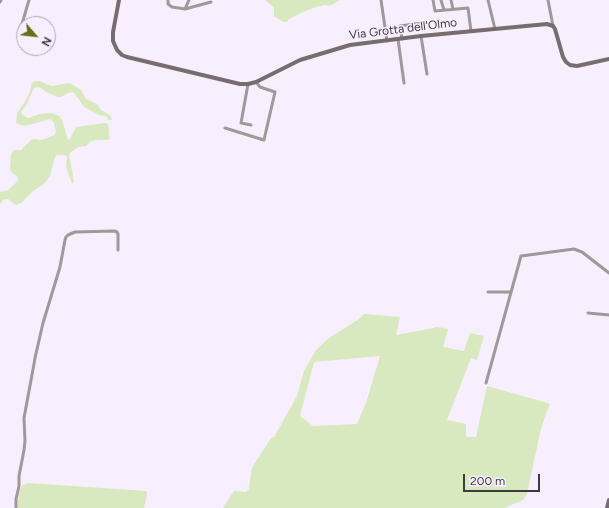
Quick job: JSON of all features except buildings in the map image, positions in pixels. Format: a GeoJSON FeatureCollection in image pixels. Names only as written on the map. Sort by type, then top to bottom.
{"type":"FeatureCollection","features":[{"type":"Feature","properties":{"kind":"street"},"geometry":{"type":"LineString","coordinates":[[24,16],[29,0]]}},
{"type":"Feature","properties":{"kind":"street","name":"Via Grotta dell'Olmo"},"geometry":{"type":"LineString","coordinates":[[119,0],[113,44],[122,55],[127,58],[237,83],[248,84],[256,82],[300,60],[350,45],[471,31],[547,24],[553,26]]}},
{"type":"Feature","properties":{"kind":"street"},"geometry":{"type":"LineString","coordinates":[[168,0],[168,4],[172,7],[185,9],[211,2]]}},
{"type":"Feature","properties":{"kind":"street"},"geometry":{"type":"LineString","coordinates":[[185,9],[189,0]]}},
{"type":"Feature","properties":{"kind":"street"},"geometry":{"type":"LineString","coordinates":[[381,0],[387,41]]}},
{"type":"Feature","properties":{"kind":"street"},"geometry":{"type":"LineString","coordinates":[[433,0],[435,11],[468,8],[471,31]]}},
{"type":"Feature","properties":{"kind":"street"},"geometry":{"type":"LineString","coordinates":[[442,0],[444,10]]}},
{"type":"Feature","properties":{"kind":"street"},"geometry":{"type":"LineString","coordinates":[[452,0],[453,9]]}},
{"type":"Feature","properties":{"kind":"street"},"geometry":{"type":"LineString","coordinates":[[488,0],[495,29]]}},
{"type":"Feature","properties":{"kind":"street"},"geometry":{"type":"LineString","coordinates":[[548,0],[553,26],[566,62],[570,65],[577,66],[609,59]]}},
{"type":"Feature","properties":{"kind":"street"},"geometry":{"type":"LineString","coordinates":[[404,83],[400,26],[422,23]]}},
{"type":"Feature","properties":{"kind":"street"},"geometry":{"type":"LineString","coordinates":[[421,36],[426,74]]}},
{"type":"Feature","properties":{"kind":"street"},"geometry":{"type":"LineString","coordinates":[[225,128],[264,140],[275,92],[260,87],[256,82]]}},
{"type":"Feature","properties":{"kind":"street"},"geometry":{"type":"LineString","coordinates":[[248,84],[241,123],[251,125]]}},
{"type":"Feature","properties":{"kind":"street"},"geometry":{"type":"LineString","coordinates":[[16,508],[16,499],[24,450],[24,418],[35,358],[43,323],[60,267],[64,240],[68,235],[75,232],[114,231],[118,234],[118,250]]}},
{"type":"Feature","properties":{"kind":"street"},"geometry":{"type":"LineString","coordinates":[[486,383],[521,256],[574,249],[582,252],[609,273]]}},
{"type":"Feature","properties":{"kind":"street"},"geometry":{"type":"LineString","coordinates":[[488,292],[511,292]]}},
{"type":"Feature","properties":{"kind":"street"},"geometry":{"type":"LineString","coordinates":[[588,313],[609,315]]}},
{"type":"Feature","properties":{"kind":"street"},"geometry":{"type":"LineString","coordinates":[[608,508],[609,500]]}},
{"type":"Feature","properties":{"kind":"green space"},"geometry":{"type":"Polygon","coordinates":[[[265,0],[340,0],[330,6],[325,5],[316,7],[303,12],[289,19],[287,22],[283,22],[274,16],[274,8],[265,0]]]}},
{"type":"Feature","properties":{"kind":"green space"},"geometry":{"type":"Polygon","coordinates":[[[37,81],[53,86],[70,83],[81,90],[86,99],[97,104],[101,110],[111,116],[112,120],[108,120],[107,117],[99,115],[84,107],[73,92],[58,97],[39,87],[34,88],[21,113],[23,115],[27,118],[39,114],[52,113],[59,116],[62,120],[68,140],[76,127],[105,123],[108,124],[110,139],[95,140],[86,146],[78,147],[70,153],[69,156],[74,182],[72,184],[66,166],[67,156],[57,155],[55,157],[50,176],[44,184],[33,191],[21,203],[16,205],[8,199],[5,199],[0,204],[0,192],[8,190],[18,181],[18,177],[10,170],[11,154],[13,151],[21,150],[31,140],[41,140],[54,135],[56,132],[54,123],[50,119],[25,126],[16,123],[17,113],[30,92],[31,85],[33,82],[37,81]]]}},
{"type":"Feature","properties":{"kind":"green space"},"geometry":{"type":"Polygon","coordinates":[[[364,314],[400,317],[396,335],[435,327],[445,328],[448,329],[443,347],[464,351],[470,333],[484,336],[477,360],[471,358],[447,420],[466,424],[466,437],[476,437],[487,386],[548,403],[550,405],[540,433],[527,494],[524,499],[504,508],[223,508],[234,491],[246,492],[249,489],[253,466],[271,438],[274,437],[297,396],[304,371],[316,350],[329,338],[359,319],[364,314]],[[380,356],[314,362],[300,416],[313,426],[357,424],[366,403],[380,356]]]}},
{"type":"Feature","properties":{"kind":"green space"},"geometry":{"type":"Polygon","coordinates":[[[28,483],[146,491],[147,494],[144,508],[18,508],[20,489],[23,485],[28,483]]]}}]}
